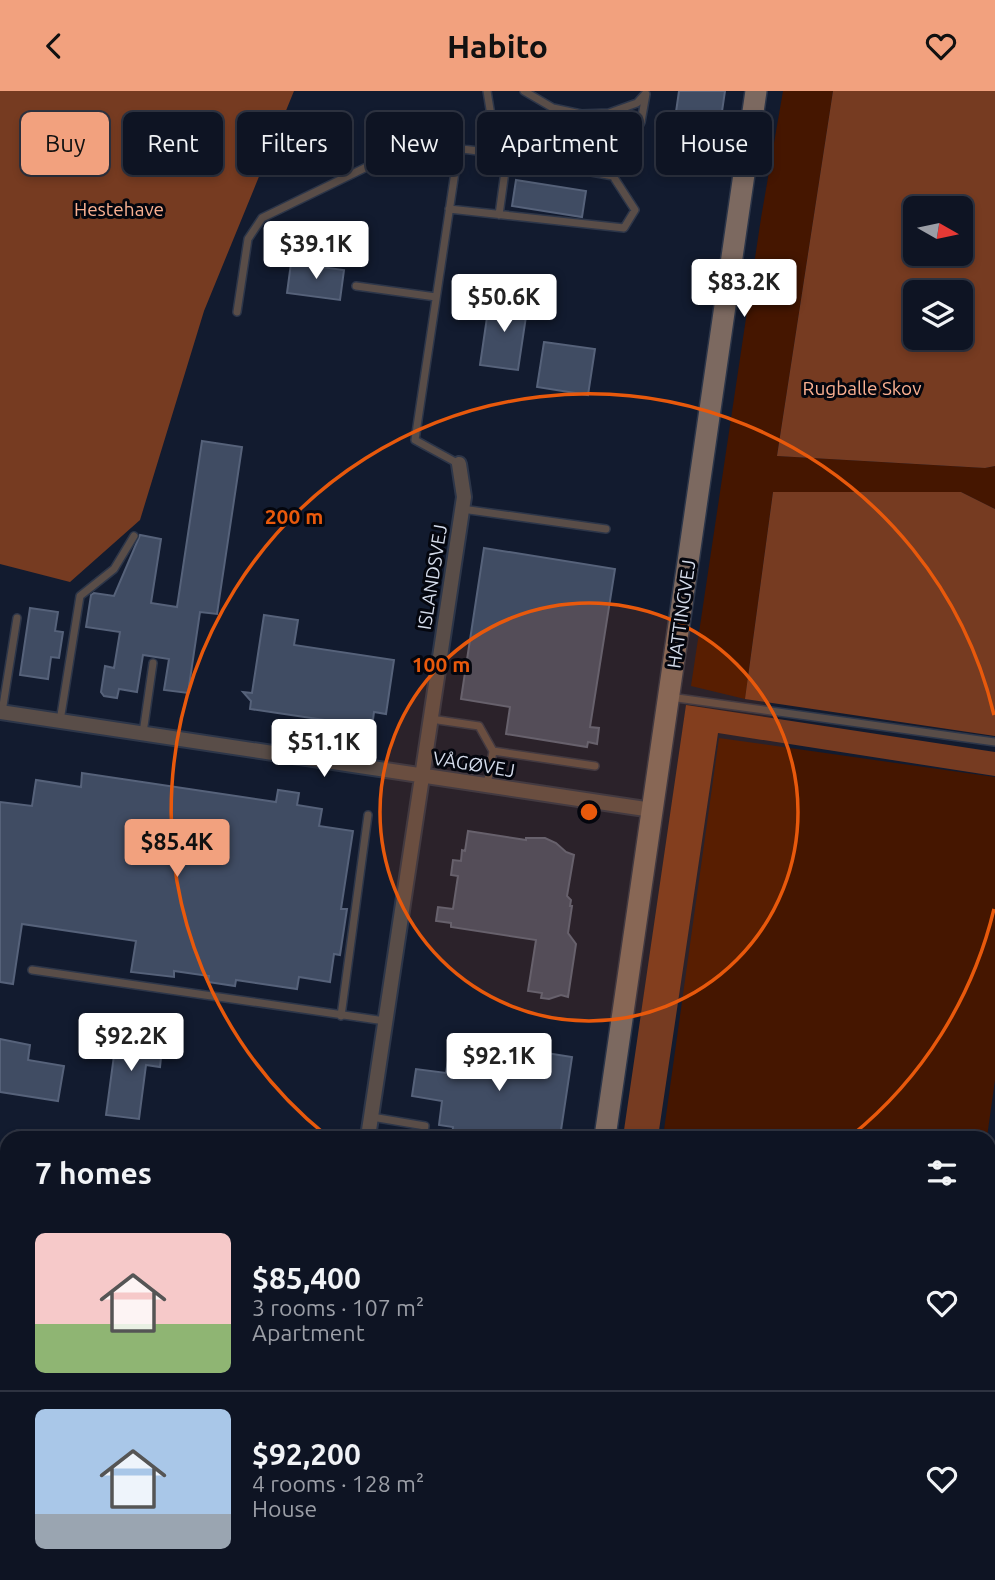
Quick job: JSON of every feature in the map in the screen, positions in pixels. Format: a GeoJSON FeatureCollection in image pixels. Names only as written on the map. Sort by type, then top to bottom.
{"type":"FeatureCollection","features":[{"type":"Feature","properties":{"kind":"street","name":"HATTINGVEJ"},"geometry":{"type":"LineString","coordinates":[[606,1131],[756,91]]}},
{"type":"Feature","properties":{"kind":"street","name":"ISLANDSVEJ"},"geometry":{"type":"LineString","coordinates":[[369,1131],[464,497],[459,464]]}},
{"type":"Feature","properties":{"kind":"street","name":"VÅGØVEJ"},"geometry":{"type":"LineString","coordinates":[[1,713],[652,810]]}},
{"type":"Feature","properties":{"kind":"lane"},"geometry":{"type":"LineString","coordinates":[[486,91],[490,112]]}},
{"type":"Feature","properties":{"kind":"lane"},"geometry":{"type":"LineString","coordinates":[[524,91],[553,108],[580,114],[609,113],[637,103],[647,92]]}},
{"type":"Feature","properties":{"kind":"lane"},"geometry":{"type":"LineString","coordinates":[[642,117],[647,92]]}},
{"type":"Feature","properties":{"kind":"lane"},"geometry":{"type":"LineString","coordinates":[[237,313],[248,239],[262,218],[366,167]]}},
{"type":"Feature","properties":{"kind":"lane","name":"ISLANDSVEJ"},"geometry":{"type":"LineString","coordinates":[[455,175],[415,440],[459,464]]}},
{"type":"Feature","properties":{"kind":"lane"},"geometry":{"type":"LineString","coordinates":[[499,215],[505,175]]}},
{"type":"Feature","properties":{"kind":"lane"},"geometry":{"type":"LineString","coordinates":[[449,209],[624,228],[635,210],[613,176],[608,175]]}},
{"type":"Feature","properties":{"kind":"lane"},"geometry":{"type":"LineString","coordinates":[[356,286],[436,297]]}},
{"type":"Feature","properties":{"kind":"lane"},"geometry":{"type":"LineString","coordinates":[[462,509],[606,529]]}},
{"type":"Feature","properties":{"kind":"lane"},"geometry":{"type":"LineString","coordinates":[[60,721],[80,596],[114,569],[134,535]]}},
{"type":"Feature","properties":{"kind":"lane"},"geometry":{"type":"LineString","coordinates":[[1,713],[18,618]]}},
{"type":"Feature","properties":{"kind":"lane"},"geometry":{"type":"LineString","coordinates":[[143,734],[153,663]]}},
{"type":"Feature","properties":{"kind":"lane"},"geometry":{"type":"LineString","coordinates":[[669,697],[995,742]]}},
{"type":"Feature","properties":{"kind":"lane"},"geometry":{"type":"LineString","coordinates":[[430,719],[479,726],[493,751],[487,786]]}},
{"type":"Feature","properties":{"kind":"lane"},"geometry":{"type":"LineString","coordinates":[[493,751],[595,766]]}},
{"type":"Feature","properties":{"kind":"lane"},"geometry":{"type":"LineString","coordinates":[[341,1016],[368,815]]}},
{"type":"Feature","properties":{"kind":"lane"},"geometry":{"type":"LineString","coordinates":[[33,970],[385,1021]]}},
{"type":"Feature","properties":{"kind":"lane"},"geometry":{"type":"LineString","coordinates":[[371,1117],[425,1126],[424,1131]]}},
{"type":"Feature","properties":{"kind":"shaded area"},"geometry":{"type":"Polygon","coordinates":[[[783,91],[833,91],[777,456],[985,468],[995,466],[995,509],[961,492],[773,492],[745,699],[691,686],[761,218],[768,175],[772,175],[772,154],[783,91]]]}},
{"type":"Feature","properties":{"kind":"shaded area"},"geometry":{"type":"Polygon","coordinates":[[[719,738],[995,777],[995,1080],[988,1131],[664,1131],[719,738]]]}},
{"type":"Feature","properties":{"kind":"green space","name":"Hestehave"},"geometry":{"type":"Polygon","coordinates":[[[0,91],[294,91],[285,112],[237,112],[237,175],[260,175],[204,311],[140,520],[70,582],[0,564],[0,91]]]}},
{"type":"Feature","properties":{"kind":"green space","name":"Rugballe Skov"},"geometry":{"type":"Polygon","coordinates":[[[833,91],[995,91],[995,466],[985,468],[777,456],[833,91]]]}},
{"type":"Feature","properties":{"kind":"green space"},"geometry":{"type":"Polygon","coordinates":[[[773,492],[961,492],[995,509],[995,736],[745,699],[773,492]]]}},
{"type":"Feature","properties":{"kind":"green space"},"geometry":{"type":"Polygon","coordinates":[[[686,705],[995,752],[995,776],[718,733],[659,1131],[624,1131],[686,705]]]}},
{"type":"Feature","properties":{"kind":"building"},"geometry":{"type":"Polygon","coordinates":[[[679,91],[725,91],[722,112],[676,112],[679,91]]]}},
{"type":"Feature","properties":{"kind":"building"},"geometry":{"type":"Polygon","coordinates":[[[516,180],[586,191],[582,217],[512,206],[516,180]]]}},
{"type":"Feature","properties":{"kind":"building"},"geometry":{"type":"Polygon","coordinates":[[[291,263],[344,270],[340,300],[287,293],[291,263]]]}},
{"type":"Feature","properties":{"kind":"building"},"geometry":{"type":"Polygon","coordinates":[[[490,297],[528,303],[518,370],[480,365],[490,297]]]}},
{"type":"Feature","properties":{"kind":"building"},"geometry":{"type":"Polygon","coordinates":[[[544,342],[595,349],[588,395],[537,387],[544,342]]]}},
{"type":"Feature","properties":{"kind":"building"},"geometry":{"type":"Polygon","coordinates":[[[202,441],[242,447],[217,614],[200,612],[188,693],[164,690],[169,659],[143,655],[137,692],[119,689],[117,698],[104,696],[101,692],[105,666],[114,668],[120,632],[86,627],[91,595],[94,593],[114,596],[140,535],[161,539],[151,603],[177,607],[202,441]]]}},
{"type":"Feature","properties":{"kind":"building"},"geometry":{"type":"Polygon","coordinates":[[[484,548],[615,569],[590,727],[599,728],[597,744],[588,742],[587,747],[506,734],[510,707],[461,699],[484,548]]]}},
{"type":"Feature","properties":{"kind":"building"},"geometry":{"type":"Polygon","coordinates":[[[30,608],[58,612],[55,631],[63,632],[59,658],[51,657],[48,679],[20,675],[30,608]]]}},
{"type":"Feature","properties":{"kind":"building"},"geometry":{"type":"Polygon","coordinates":[[[264,615],[298,620],[294,645],[394,660],[386,714],[374,712],[372,727],[250,709],[251,701],[243,692],[252,693],[264,615]]]}},
{"type":"Feature","properties":{"kind":"building"},"geometry":{"type":"Polygon","coordinates":[[[82,773],[276,802],[278,790],[299,793],[297,805],[322,809],[319,826],[353,831],[341,909],[347,909],[340,955],[334,954],[330,982],[299,977],[297,989],[236,980],[235,986],[208,982],[209,976],[174,971],[174,977],[131,972],[136,941],[22,924],[13,984],[0,982],[0,802],[32,806],[36,780],[81,787],[82,773]]]}},
{"type":"Feature","properties":{"kind":"building"},"geometry":{"type":"Polygon","coordinates":[[[468,831],[526,840],[545,838],[574,855],[567,896],[572,906],[568,933],[576,944],[568,997],[561,995],[549,999],[541,998],[542,993],[528,991],[536,940],[451,927],[451,923],[436,921],[438,907],[453,909],[458,876],[451,875],[453,860],[461,861],[468,831]]]}},
{"type":"Feature","properties":{"kind":"building"},"geometry":{"type":"Polygon","coordinates":[[[117,1033],[163,1039],[160,1067],[146,1065],[139,1119],[106,1115],[117,1033]]]}},
{"type":"Feature","properties":{"kind":"building"},"geometry":{"type":"Polygon","coordinates":[[[0,1039],[30,1045],[28,1060],[64,1066],[58,1101],[0,1092],[0,1039]]]}},
{"type":"Feature","properties":{"kind":"building"},"geometry":{"type":"Polygon","coordinates":[[[451,1041],[483,1046],[481,1054],[519,1060],[521,1049],[572,1057],[561,1131],[453,1131],[453,1127],[439,1125],[442,1101],[412,1096],[416,1069],[446,1073],[451,1041]]]}}]}
